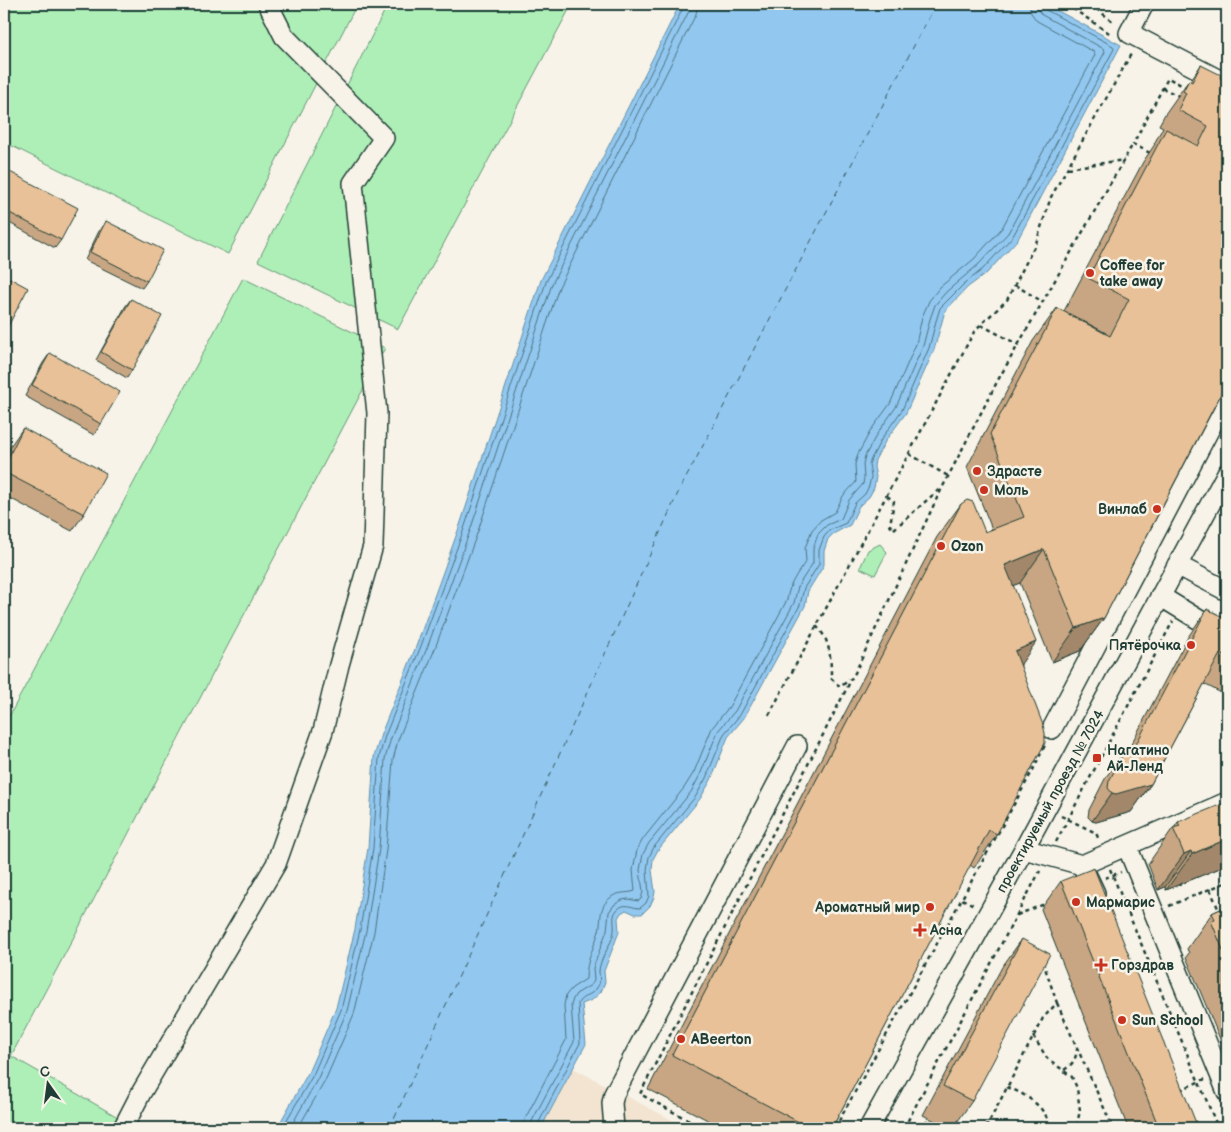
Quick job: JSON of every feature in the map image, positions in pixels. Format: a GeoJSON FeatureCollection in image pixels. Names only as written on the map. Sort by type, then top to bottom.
{"type":"FeatureCollection","features":[{"type":"Feature","properties":{"kind":"street"},"geometry":{"type":"LineString","coordinates":[[122,1128],[276,864],[323,731],[339,665],[373,546],[377,413],[353,183],[384,138],[284,36],[268,4]]}},
{"type":"Feature","properties":{"kind":"street"},"geometry":{"type":"LineString","coordinates":[[1144,4],[1123,39],[1227,84]]}},
{"type":"Feature","properties":{"kind":"street"},"geometry":{"type":"LineString","coordinates":[[1081,744],[1045,725],[1227,396]]}},
{"type":"Feature","properties":{"kind":"street","name":"проектируемый проезд № 7024"},"geometry":{"type":"LineString","coordinates":[[869,1128],[1024,849],[1227,472]]}},
{"type":"Feature","properties":{"kind":"street"},"geometry":{"type":"LineString","coordinates":[[1177,565],[1227,591]]}},
{"type":"Feature","properties":{"kind":"street"},"geometry":{"type":"LineString","coordinates":[[1160,596],[1227,637]]}},
{"type":"Feature","properties":{"kind":"street"},"geometry":{"type":"LineString","coordinates":[[614,1128],[612,1103],[614,1094],[797,746]]}},
{"type":"Feature","properties":{"kind":"street"},"geometry":{"type":"LineString","coordinates":[[1024,849],[1082,865],[1227,802]]}},
{"type":"Feature","properties":{"kind":"street"},"geometry":{"type":"LineString","coordinates":[[1127,846],[1227,1092]]}},
{"type":"Feature","properties":{"kind":"street"},"geometry":{"type":"LineString","coordinates":[[1082,865],[1102,911]]}},
{"type":"Feature","properties":{"kind":"path"},"geometry":{"type":"LineString","coordinates":[[1066,4],[1123,39]]}},
{"type":"Feature","properties":{"kind":"path"},"geometry":{"type":"LineString","coordinates":[[769,715],[976,330],[1007,300],[1036,243],[1051,197],[1131,54],[1123,39],[1090,4]]}},
{"type":"Feature","properties":{"kind":"path"},"geometry":{"type":"LineString","coordinates":[[704,1128],[640,1094],[853,677],[948,476],[1019,345],[1133,144],[1168,78],[1193,91]]}},
{"type":"Feature","properties":{"kind":"path"},"geometry":{"type":"LineString","coordinates":[[1162,88],[1179,96]]}},
{"type":"Feature","properties":{"kind":"path"},"geometry":{"type":"LineString","coordinates":[[1133,144],[1150,153]]}},
{"type":"Feature","properties":{"kind":"path"},"geometry":{"type":"LineString","coordinates":[[1067,168],[1124,160]]}},
{"type":"Feature","properties":{"kind":"path"},"geometry":{"type":"LineString","coordinates":[[1015,285],[1043,302]]}},
{"type":"Feature","properties":{"kind":"path"},"geometry":{"type":"LineString","coordinates":[[982,325],[1019,345]]}},
{"type":"Feature","properties":{"kind":"path"},"geometry":{"type":"LineString","coordinates":[[909,454],[948,476]]}},
{"type":"Feature","properties":{"kind":"path"},"geometry":{"type":"LineString","coordinates":[[887,496],[894,501],[890,525],[893,530],[943,486]]}},
{"type":"Feature","properties":{"kind":"path"},"geometry":{"type":"LineString","coordinates":[[816,626],[822,631],[831,654],[831,678],[840,687],[853,677]]}},
{"type":"Feature","properties":{"kind":"path"},"geometry":{"type":"LineString","coordinates":[[835,1128],[1032,770],[1045,725]]}},
{"type":"Feature","properties":{"kind":"path"},"geometry":{"type":"LineString","coordinates":[[1068,820],[1096,833],[1112,876],[1218,1128]]}},
{"type":"Feature","properties":{"kind":"path"},"geometry":{"type":"LineString","coordinates":[[1091,884],[1135,866]]}},
{"type":"Feature","properties":{"kind":"path"},"geometry":{"type":"LineString","coordinates":[[1154,912],[1227,882]]}},
{"type":"Feature","properties":{"kind":"path"},"geometry":{"type":"LineString","coordinates":[[1210,889],[1220,914]]}},
{"type":"Feature","properties":{"kind":"path"},"geometry":{"type":"LineString","coordinates":[[1016,916],[1053,900]]}},
{"type":"Feature","properties":{"kind":"path"},"geometry":{"type":"LineString","coordinates":[[1042,960],[1058,1003],[1113,1128]]}},
{"type":"Feature","properties":{"kind":"path"},"geometry":{"type":"LineString","coordinates":[[986,1128],[1042,1018],[1058,1003]]}},
{"type":"Feature","properties":{"kind":"path"},"geometry":{"type":"LineString","coordinates":[[1033,1036],[1046,1058],[1072,1077],[1077,1088],[1080,1111],[1076,1128]]}},
{"type":"Feature","properties":{"kind":"path"},"geometry":{"type":"LineString","coordinates":[[1064,1070],[1072,1064],[1078,1048]]}},
{"type":"Feature","properties":{"kind":"path"},"geometry":{"type":"LineString","coordinates":[[1177,1091],[1220,1073]]}},
{"type":"Feature","properties":{"kind":"path"},"geometry":{"type":"LineString","coordinates":[[1007,1087],[1021,1092],[1033,1101],[1043,1112],[1050,1128]]}},
{"type":"Feature","properties":{"kind":"shaded area"},"geometry":{"type":"Polygon","coordinates":[[[573,1068],[687,1128],[541,1128],[573,1068]]]}},
{"type":"Feature","properties":{"kind":"green space"},"geometry":{"type":"Polygon","coordinates":[[[4,4],[357,4],[228,254],[4,142],[4,4]]]}},
{"type":"Feature","properties":{"kind":"green space"},"geometry":{"type":"Polygon","coordinates":[[[388,4],[572,4],[398,329],[258,261],[388,4]]]}},
{"type":"Feature","properties":{"kind":"green space"},"geometry":{"type":"Polygon","coordinates":[[[243,278],[385,348],[11,1056],[137,1128],[4,1128],[4,726],[243,278]]]}},
{"type":"Feature","properties":{"kind":"green space"},"geometry":{"type":"Polygon","coordinates":[[[880,544],[887,552],[875,575],[860,568],[868,550],[880,544]]]}},
{"type":"Feature","properties":{"kind":"water"},"geometry":{"type":"Polygon","coordinates":[[[680,4],[1048,4],[1121,45],[1018,239],[987,273],[968,287],[945,311],[934,350],[906,413],[886,440],[875,460],[876,477],[874,488],[869,497],[859,506],[850,525],[833,534],[828,539],[824,551],[824,565],[808,591],[805,606],[744,718],[728,737],[711,780],[700,799],[658,850],[653,859],[652,870],[655,892],[650,906],[642,914],[635,914],[626,910],[618,918],[619,932],[604,971],[605,982],[601,992],[592,1000],[582,1004],[586,1044],[541,1128],[277,1128],[308,1073],[336,1008],[355,929],[368,848],[374,757],[460,525],[541,280],[680,4]]]}},
{"type":"Feature","properties":{"kind":"building"},"geometry":{"type":"Polygon","coordinates":[[[1201,65],[1221,75],[1220,78],[1227,82],[1227,382],[1104,618],[1076,628],[1044,549],[1005,565],[1036,642],[1015,651],[1043,725],[1045,743],[997,834],[989,830],[832,1128],[810,1128],[672,1055],[961,504],[967,500],[973,502],[985,532],[1024,517],[990,434],[1057,308],[1110,336],[1129,299],[1088,278],[1166,129],[1198,146],[1208,126],[1178,110],[1186,93],[1183,91],[1189,80],[1192,82],[1201,65]]]}},
{"type":"Feature","properties":{"kind":"building"},"geometry":{"type":"Polygon","coordinates":[[[10,172],[78,208],[61,240],[4,210],[4,184],[10,172]]]}},
{"type":"Feature","properties":{"kind":"building"},"geometry":{"type":"Polygon","coordinates":[[[106,221],[163,250],[147,281],[90,252],[106,221]]]}},
{"type":"Feature","properties":{"kind":"building"},"geometry":{"type":"Polygon","coordinates":[[[4,275],[28,288],[4,334],[4,275]]]}},
{"type":"Feature","properties":{"kind":"building"},"geometry":{"type":"Polygon","coordinates":[[[131,299],[162,316],[132,370],[101,352],[131,299]]]}},
{"type":"Feature","properties":{"kind":"building"},"geometry":{"type":"Polygon","coordinates":[[[50,353],[120,392],[101,424],[32,385],[50,353]]]}},
{"type":"Feature","properties":{"kind":"building"},"geometry":{"type":"Polygon","coordinates":[[[23,428],[106,473],[84,514],[4,472],[4,466],[23,428]]]}},
{"type":"Feature","properties":{"kind":"building"},"geometry":{"type":"Polygon","coordinates":[[[1207,609],[1227,619],[1227,657],[1220,654],[1151,784],[1116,794],[1112,793],[1108,788],[1109,781],[1126,749],[1132,752],[1207,609]]]}},
{"type":"Feature","properties":{"kind":"building"},"geometry":{"type":"Polygon","coordinates":[[[1227,802],[1227,839],[1192,854],[1191,851],[1184,854],[1173,828],[1180,826],[1178,822],[1227,802]]]}},
{"type":"Feature","properties":{"kind":"building"},"geometry":{"type":"Polygon","coordinates":[[[1094,868],[1198,1128],[1159,1128],[1061,881],[1094,868]]]}},
{"type":"Feature","properties":{"kind":"building"},"geometry":{"type":"Polygon","coordinates":[[[1227,906],[1227,959],[1211,921],[1215,919],[1212,913],[1227,906]]]}},
{"type":"Feature","properties":{"kind":"building"},"geometry":{"type":"Polygon","coordinates":[[[1022,939],[1050,954],[972,1101],[943,1086],[1022,939]]]}},
{"type":"Feature","properties":{"kind":"building"},"geometry":{"type":"Polygon","coordinates":[[[926,1120],[941,1128],[921,1128],[926,1120]]]}},
{"type":"Feature","properties":{"kind":"ferry route"},"geometry":{"type":"LineString","coordinates":[[390,1128],[678,493],[936,4]]}},
{"type":"Feature","properties":{"kind":"place","name":"Coffee for take away"},"geometry":{"type":"Point","coordinates":[1090,273]}},
{"type":"Feature","properties":{"kind":"place","name":"Здрасте"},"geometry":{"type":"Point","coordinates":[977,471]}},
{"type":"Feature","properties":{"kind":"place","name":"Моль"},"geometry":{"type":"Point","coordinates":[984,490]}},
{"type":"Feature","properties":{"kind":"place","name":"Винлаб"},"geometry":{"type":"Point","coordinates":[1157,509]}},
{"type":"Feature","properties":{"kind":"place","name":"Ozon"},"geometry":{"type":"Point","coordinates":[941,546]}},
{"type":"Feature","properties":{"kind":"place","name":"Пятёрочка"},"geometry":{"type":"Point","coordinates":[1191,645]}},
{"type":"Feature","properties":{"kind":"place","name":"Нагатино Ай-Ленд"},"geometry":{"type":"Point","coordinates":[1097,758]}},
{"type":"Feature","properties":{"kind":"place","name":"Мармарис"},"geometry":{"type":"Point","coordinates":[1076,902]}},
{"type":"Feature","properties":{"kind":"place","name":"Ароматный мир"},"geometry":{"type":"Point","coordinates":[930,907]}},
{"type":"Feature","properties":{"kind":"place","name":"Асна"},"geometry":{"type":"Point","coordinates":[920,930]}},
{"type":"Feature","properties":{"kind":"place","name":"Горздрав"},"geometry":{"type":"Point","coordinates":[1101,965]}},
{"type":"Feature","properties":{"kind":"place","name":"Sun School"},"geometry":{"type":"Point","coordinates":[1122,1020]}},
{"type":"Feature","properties":{"kind":"place","name":"ABeerton"},"geometry":{"type":"Point","coordinates":[681,1039]}}]}
